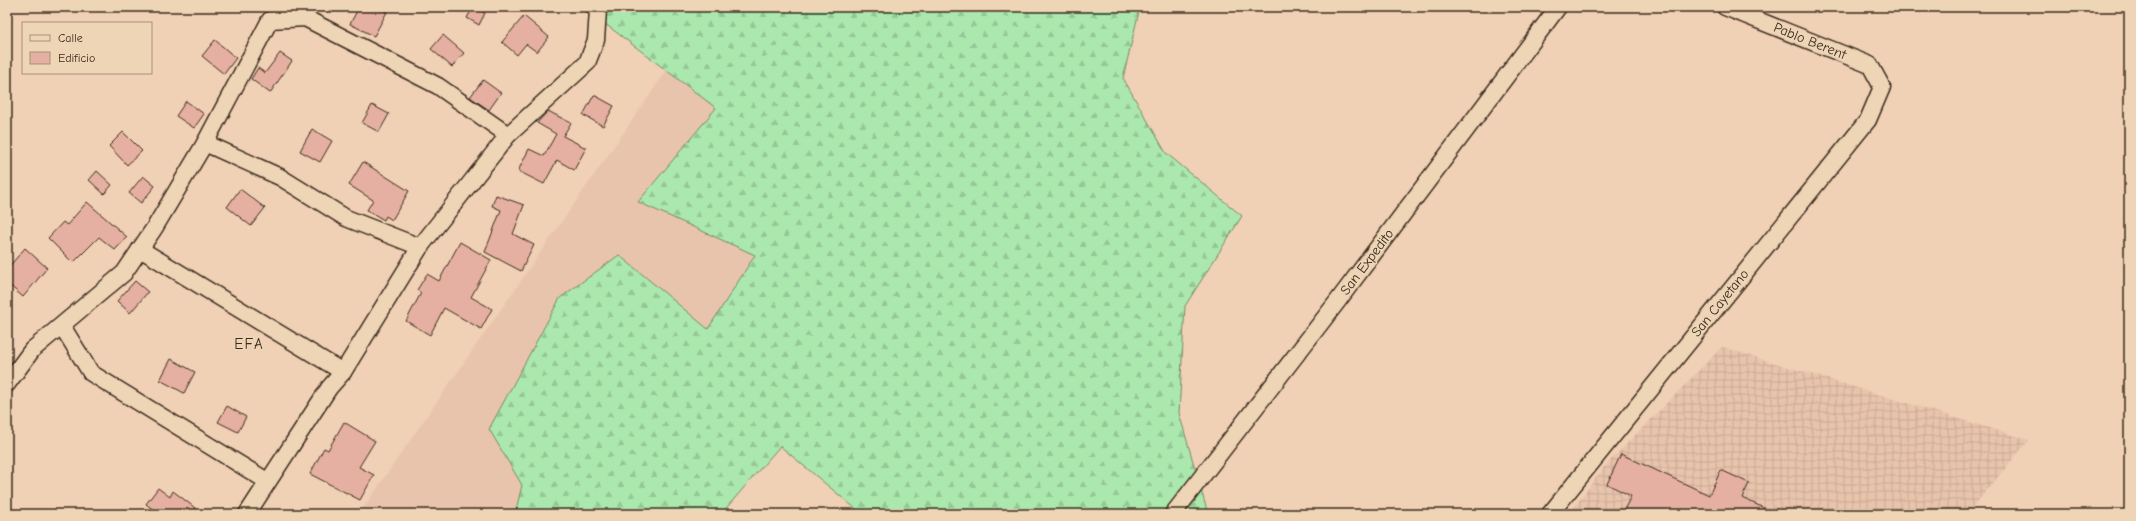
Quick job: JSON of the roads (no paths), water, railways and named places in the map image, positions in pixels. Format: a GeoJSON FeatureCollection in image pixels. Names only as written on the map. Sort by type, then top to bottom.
{"type":"FeatureCollection","features":[{"type":"Feature","properties":{"kind":"street"},"geometry":{"type":"LineString","coordinates":[[247,514],[267,481],[329,388],[343,372],[420,247],[508,135],[587,63],[596,40],[598,10],[594,7]]}},
{"type":"Feature","properties":{"kind":"street","name":"San Expedito"},"geometry":{"type":"LineString","coordinates":[[1173,514],[1337,302],[1558,7]]}},
{"type":"Feature","properties":{"kind":"street","name":"Pablo Berent"},"geometry":{"type":"LineString","coordinates":[[1725,7],[1870,65],[1882,88]]}},
{"type":"Feature","properties":{"kind":"street"},"geometry":{"type":"LineString","coordinates":[[7,384],[32,350],[124,273],[155,227],[205,143],[270,20],[305,18],[438,86],[508,135]]}},
{"type":"Feature","properties":{"kind":"street","name":"San Cayetano"},"geometry":{"type":"LineString","coordinates":[[1550,514],[1868,120],[1882,88]]}},
{"type":"Feature","properties":{"kind":"street"},"geometry":{"type":"LineString","coordinates":[[205,143],[280,177],[346,218],[420,247]]}},
{"type":"Feature","properties":{"kind":"street"},"geometry":{"type":"LineString","coordinates":[[140,249],[343,372]]}},
{"type":"Feature","properties":{"kind":"street"},"geometry":{"type":"LineString","coordinates":[[62,326],[91,373],[267,481]]}},
{"type":"Feature","properties":{"kind":"district","name":"EFA"},"geometry":{"type":"Point","coordinates":[249,344]}}]}
